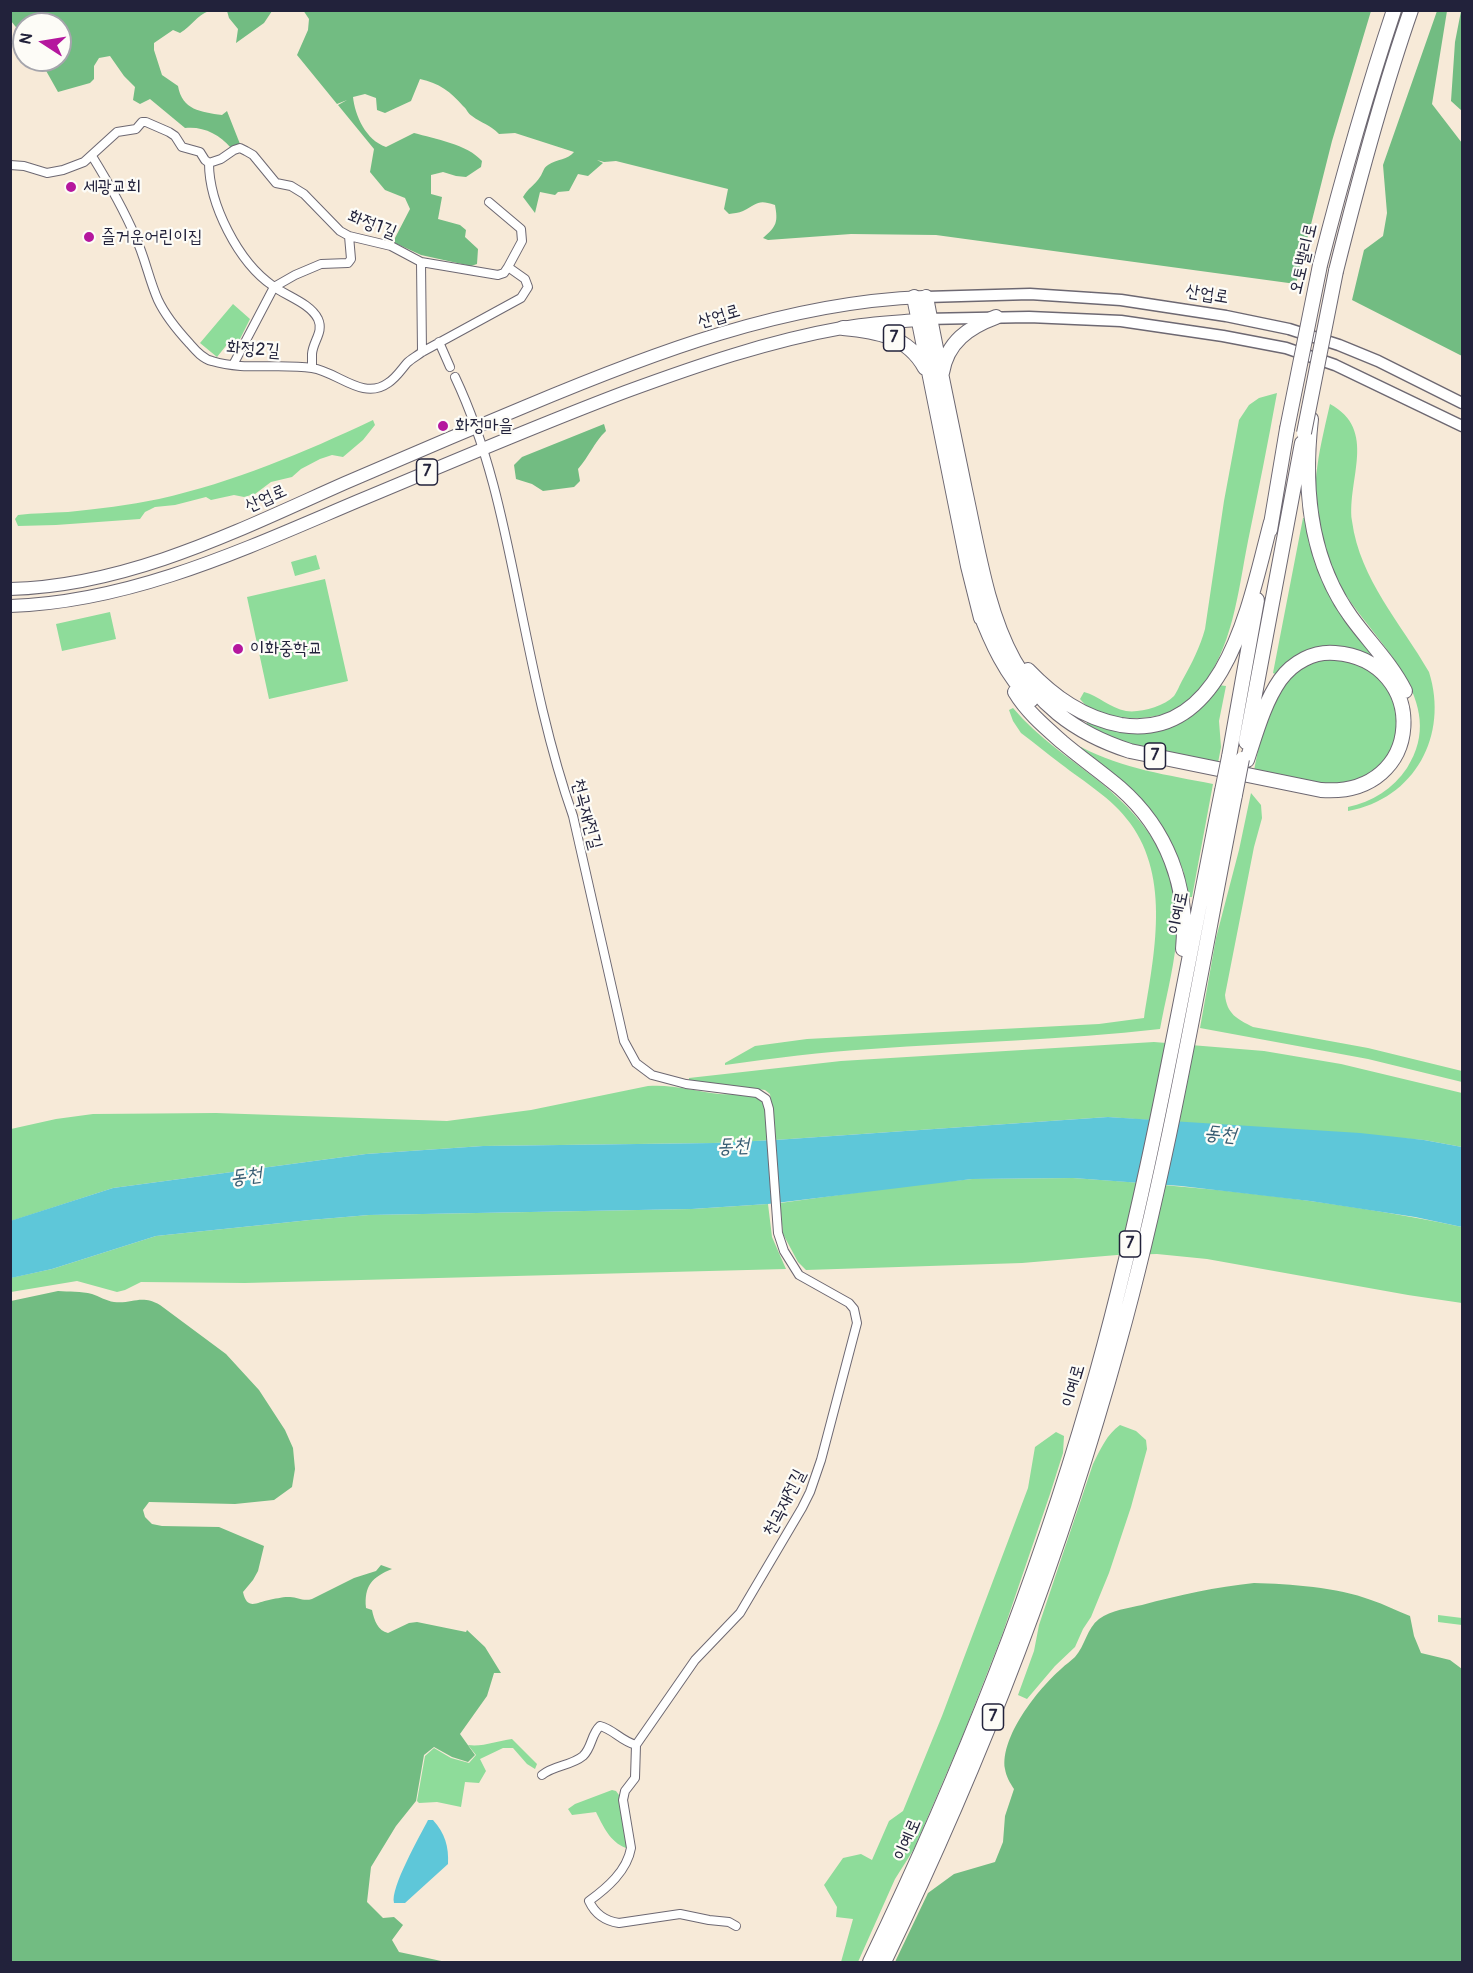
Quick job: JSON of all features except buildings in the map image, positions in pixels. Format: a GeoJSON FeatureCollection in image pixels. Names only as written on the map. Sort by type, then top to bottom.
{"type":"FeatureCollection","features":[{"type":"Feature","properties":{"kind":"highway","name":"오토밸리로"},"geometry":{"type":"LineString","coordinates":[[1271,522],[1320,265],[1347,161],[1394,10]]}},
{"type":"Feature","properties":{"kind":"highway","name":"오토밸리로"},"geometry":{"type":"LineString","coordinates":[[1306,434],[1316,366],[1336,271],[1387,80],[1411,10]]}},
{"type":"Feature","properties":{"kind":"highway","name":"7"},"geometry":{"type":"LineString","coordinates":[[920,297],[968,566],[988,640],[1002,672],[1024,706],[1069,748],[1121,789],[1140,808],[1167,848],[1181,889],[1184,914],[1184,939],[1176,1019]]}},
{"type":"Feature","properties":{"kind":"highway"},"geometry":{"type":"LineString","coordinates":[[935,377],[957,340],[966,330],[996,317]]}},
{"type":"Feature","properties":{"kind":"highway","name":"7"},"geometry":{"type":"LineString","coordinates":[[843,328],[866,330],[900,340],[935,377],[995,621],[1007,649],[1036,693],[1070,722],[1101,741],[1130,751],[1337,792],[1352,790],[1367,784],[1380,776],[1389,766],[1401,741],[1404,726],[1397,694],[1381,670],[1358,657],[1329,652],[1303,659],[1281,678],[1239,759]]}},
{"type":"Feature","properties":{"kind":"highway"},"geometry":{"type":"LineString","coordinates":[[979,610],[1010,674],[1028,696],[1046,715],[1066,730],[1104,752],[1126,759],[1321,799],[1352,799],[1369,793],[1389,778],[1405,756],[1412,725],[1411,709],[1407,693],[1398,676],[1352,617],[1330,582],[1323,564],[1311,525],[1306,434]]}},
{"type":"Feature","properties":{"kind":"highway"},"geometry":{"type":"LineString","coordinates":[[1228,793],[1239,759],[1306,434]]}},
{"type":"Feature","properties":{"kind":"highway"},"geometry":{"type":"LineString","coordinates":[[1239,759],[1271,522]]}},
{"type":"Feature","properties":{"kind":"highway"},"geometry":{"type":"LineString","coordinates":[[995,621],[1017,657],[1028,670],[1055,696],[1073,708],[1091,717],[1130,726],[1149,726],[1170,720],[1189,710],[1203,696],[1217,679],[1228,659],[1254,588],[1271,522]]}},
{"type":"Feature","properties":{"kind":"highway","name":"이예로"},"geometry":{"type":"LineString","coordinates":[[870,1962],[912,1874],[999,1668],[1040,1556],[1069,1465],[1106,1339],[1130,1244],[1154,1138],[1176,1019],[1228,793]]}},
{"type":"Feature","properties":{"kind":"highway","name":"이예로"},"geometry":{"type":"LineString","coordinates":[[884,1962],[923,1881],[1011,1674],[1053,1560],[1084,1464],[1120,1340],[1168,1139],[1191,1021],[1228,793]]}},
{"type":"Feature","properties":{"kind":"main road","name":"산업로"},"geometry":{"type":"LineString","coordinates":[[10,589],[37,588],[99,578],[176,555],[595,378],[672,350],[764,322],[839,306],[920,297],[1030,294],[1121,300],[1226,316],[1289,329],[1339,345],[1378,361],[1462,403]]}},
{"type":"Feature","properties":{"kind":"main road","name":"산업로"},"geometry":{"type":"LineString","coordinates":[[10,606],[37,605],[102,595],[182,572],[266,541],[484,448],[679,372],[768,344],[843,328],[924,320],[1029,316],[1121,321],[1223,336],[1286,348],[1335,365],[1462,426]]}},
{"type":"Feature","properties":{"kind":"street"},"geometry":{"type":"LineString","coordinates":[[10,165],[53,173],[84,162],[117,132],[136,129],[142,122],[169,132],[175,136],[182,147],[200,152],[209,163],[210,184],[223,220],[237,246],[253,268],[273,287],[314,313],[318,320],[319,337],[312,354],[312,368]]}},
{"type":"Feature","properties":{"kind":"street","name":"화정1길"},"geometry":{"type":"LineString","coordinates":[[209,163],[221,159],[234,150],[240,148],[246,150],[253,155],[276,183],[291,186],[304,194],[340,231],[349,236],[391,246],[421,262],[498,274],[504,273],[508,267]]}},
{"type":"Feature","properties":{"kind":"street","name":"화정2길"},"geometry":{"type":"LineString","coordinates":[[92,156],[109,183],[134,232],[158,300],[167,316],[199,353],[210,361],[233,365],[312,368],[334,374],[365,389],[375,390],[388,383],[422,352]]}},
{"type":"Feature","properties":{"kind":"street"},"geometry":{"type":"LineString","coordinates":[[421,262],[422,352],[521,298],[528,283],[508,267],[522,241],[521,229],[489,202]]}},
{"type":"Feature","properties":{"kind":"street"},"geometry":{"type":"LineString","coordinates":[[233,365],[273,287],[321,264],[348,263],[351,259],[349,236]]}},
{"type":"Feature","properties":{"kind":"street"},"geometry":{"type":"LineString","coordinates":[[439,342],[450,366]]}},
{"type":"Feature","properties":{"kind":"street","name":"천곡재전길"},"geometry":{"type":"LineString","coordinates":[[455,377],[484,448],[561,782],[573,816],[627,1047],[636,1063],[652,1075],[680,1083],[757,1093],[766,1099],[769,1108],[778,1233],[789,1261],[799,1275],[849,1303],[857,1315],[857,1323],[821,1460],[802,1508],[740,1613],[695,1660],[636,1745]]}},
{"type":"Feature","properties":{"kind":"street"},"geometry":{"type":"LineString","coordinates":[[542,1775],[584,1755],[595,1731],[600,1726],[607,1728],[628,1743],[636,1745],[635,1778],[625,1791],[623,1800],[630,1853],[615,1879],[589,1901],[605,1919],[619,1923],[680,1914],[729,1922],[736,1926]]}},
{"type":"Feature","properties":{"kind":"green space"},"geometry":{"type":"Polygon","coordinates":[[[11,10],[209,11],[180,33],[173,30],[154,43],[154,50],[162,75],[178,86],[180,94],[188,105],[214,114],[222,115],[227,111],[240,144],[231,148],[210,132],[198,128],[185,128],[150,99],[140,104],[133,100],[135,87],[110,56],[99,58],[94,66],[94,79],[90,83],[58,92],[47,72],[72,72],[72,12],[12,12],[11,21],[11,10]]]}},
{"type":"Feature","properties":{"kind":"green space"},"geometry":{"type":"Polygon","coordinates":[[[227,10],[272,11],[264,23],[236,43],[238,29],[229,18],[227,10]]]}},
{"type":"Feature","properties":{"kind":"green space"},"geometry":{"type":"Polygon","coordinates":[[[303,10],[1371,11],[1332,141],[1296,284],[936,235],[851,234],[768,240],[763,238],[775,223],[775,205],[761,202],[741,212],[729,214],[724,209],[728,189],[616,161],[597,160],[603,163],[588,176],[578,174],[569,191],[558,192],[555,195],[540,192],[535,213],[523,197],[538,180],[546,166],[569,157],[574,152],[515,133],[499,134],[471,115],[449,92],[420,79],[411,101],[385,113],[377,110],[376,98],[365,94],[353,97],[356,112],[363,127],[379,144],[386,147],[414,133],[459,146],[482,161],[481,167],[466,177],[443,172],[431,175],[431,194],[442,197],[438,219],[460,225],[466,230],[465,237],[478,249],[477,264],[471,266],[421,255],[395,243],[395,238],[410,209],[405,198],[385,190],[370,172],[374,149],[338,105],[347,100],[337,104],[297,55],[308,30],[309,19],[303,10]]]}},
{"type":"Feature","properties":{"kind":"green space"},"geometry":{"type":"Polygon","coordinates":[[[1437,11],[1447,11],[1432,104],[1462,143],[1462,356],[1352,300],[1364,250],[1383,236],[1387,213],[1383,165],[1437,11]]]}},
{"type":"Feature","properties":{"kind":"green space"},"geometry":{"type":"Polygon","coordinates":[[[1461,11],[1462,111],[1451,101],[1455,42],[1461,11]]]}},
{"type":"Feature","properties":{"kind":"green space"},"geometry":{"type":"Polygon","coordinates":[[[233,304],[250,319],[237,345],[229,342],[217,357],[200,343],[233,304]]]}},
{"type":"Feature","properties":{"kind":"green space"},"geometry":{"type":"Polygon","coordinates":[[[1277,393],[1237,600],[1227,639],[1210,675],[1184,704],[1161,715],[1144,718],[1120,717],[1091,709],[1080,699],[1084,692],[1126,711],[1158,706],[1175,694],[1201,642],[1205,629],[1239,420],[1249,405],[1259,398],[1277,393]]]}},
{"type":"Feature","properties":{"kind":"green space"},"geometry":{"type":"Polygon","coordinates":[[[1330,404],[1345,415],[1353,427],[1357,441],[1352,521],[1363,563],[1372,582],[1429,672],[1434,696],[1434,719],[1430,741],[1421,761],[1392,793],[1372,804],[1348,811],[1348,807],[1381,794],[1401,776],[1418,744],[1420,720],[1414,697],[1404,674],[1341,587],[1323,547],[1315,492],[1316,475],[1330,404]]]}},
{"type":"Feature","properties":{"kind":"green space"},"geometry":{"type":"Polygon","coordinates":[[[373,420],[375,425],[363,440],[343,457],[332,455],[320,459],[301,469],[292,477],[271,482],[255,494],[244,497],[234,495],[211,500],[206,497],[175,505],[155,507],[145,512],[140,519],[18,526],[15,519],[18,515],[114,507],[187,492],[268,466],[373,420]]]}},
{"type":"Feature","properties":{"kind":"green space"},"geometry":{"type":"Polygon","coordinates":[[[604,424],[606,431],[578,469],[580,481],[574,487],[543,491],[532,484],[516,479],[514,465],[522,457],[604,424]]]}},
{"type":"Feature","properties":{"kind":"green space"},"geometry":{"type":"Polygon","coordinates":[[[1303,518],[1305,518],[1320,575],[1328,592],[1347,623],[1372,654],[1343,647],[1320,647],[1298,656],[1277,675],[1273,673],[1303,518]]]}},
{"type":"Feature","properties":{"kind":"green space"},"geometry":{"type":"Polygon","coordinates":[[[316,555],[320,569],[295,576],[291,562],[316,555]]]}},
{"type":"Feature","properties":{"kind":"green space"},"geometry":{"type":"Polygon","coordinates":[[[325,579],[348,681],[269,699],[247,597],[325,579]]]}},
{"type":"Feature","properties":{"kind":"green space"},"geometry":{"type":"Polygon","coordinates":[[[110,612],[116,639],[62,651],[56,624],[110,612]]]}},
{"type":"Feature","properties":{"kind":"green space"},"geometry":{"type":"Polygon","coordinates":[[[1336,659],[1359,663],[1382,681],[1394,698],[1398,738],[1379,771],[1337,787],[1254,771],[1269,712],[1283,685],[1305,665],[1320,660],[1336,659]]]}},
{"type":"Feature","properties":{"kind":"green space"},"geometry":{"type":"Polygon","coordinates":[[[1218,685],[1226,686],[1219,721],[1221,747],[1218,763],[1142,749],[1085,726],[1089,720],[1150,730],[1218,685]]]}},
{"type":"Feature","properties":{"kind":"green space"},"geometry":{"type":"Polygon","coordinates":[[[1013,708],[1044,738],[1119,799],[1149,834],[1160,852],[1175,894],[1177,918],[1175,954],[1160,1029],[853,1050],[725,1065],[755,1046],[807,1039],[1099,1024],[1144,1018],[1152,969],[1156,918],[1151,868],[1143,845],[1130,823],[1115,806],[1021,733],[1009,710],[1013,708]]]}},
{"type":"Feature","properties":{"kind":"green space"},"geometry":{"type":"Polygon","coordinates":[[[1081,747],[1129,766],[1213,784],[1192,897],[1188,897],[1184,873],[1174,848],[1161,826],[1079,750],[1081,747]]]}},
{"type":"Feature","properties":{"kind":"green space"},"geometry":{"type":"Polygon","coordinates":[[[1251,793],[1261,805],[1262,818],[1254,847],[1225,995],[1228,1007],[1238,1018],[1253,1027],[1368,1048],[1462,1071],[1462,1082],[1368,1059],[1200,1028],[1216,938],[1251,793]]]}},
{"type":"Feature","properties":{"kind":"green space"},"geometry":{"type":"Polygon","coordinates":[[[1154,1042],[1264,1051],[1341,1064],[1462,1093],[1462,1147],[1424,1140],[1108,1117],[714,1143],[483,1146],[366,1154],[113,1188],[11,1221],[11,1129],[56,1119],[93,1114],[216,1113],[447,1121],[531,1110],[648,1086],[749,1095],[756,1097],[772,1109],[770,1094],[765,1090],[689,1081],[689,1078],[841,1061],[1154,1042]]]}},
{"type":"Feature","properties":{"kind":"green space"},"geometry":{"type":"Polygon","coordinates":[[[1073,1178],[1318,1202],[1462,1227],[1462,1303],[1207,1259],[1157,1254],[1022,1263],[806,1270],[798,1262],[783,1234],[780,1203],[972,1179],[1073,1178]]]}},
{"type":"Feature","properties":{"kind":"green space"},"geometry":{"type":"Polygon","coordinates":[[[768,1204],[772,1237],[786,1269],[245,1283],[141,1282],[117,1292],[77,1281],[11,1292],[10,1278],[52,1269],[156,1236],[369,1215],[692,1209],[768,1204]]]}},
{"type":"Feature","properties":{"kind":"green space"},"geometry":{"type":"Polygon","coordinates":[[[58,1291],[88,1293],[114,1302],[147,1300],[160,1305],[226,1354],[259,1390],[285,1430],[293,1448],[295,1469],[292,1487],[274,1500],[235,1504],[149,1502],[143,1510],[145,1517],[152,1524],[219,1527],[264,1546],[258,1571],[243,1592],[247,1602],[253,1604],[286,1597],[312,1599],[354,1578],[376,1571],[381,1565],[392,1569],[374,1579],[366,1594],[366,1608],[372,1610],[375,1621],[382,1630],[388,1633],[409,1623],[417,1622],[466,1632],[467,1630],[485,1647],[501,1673],[494,1673],[487,1696],[460,1734],[475,1755],[468,1762],[452,1757],[434,1747],[424,1755],[416,1801],[396,1826],[371,1867],[367,1902],[383,1918],[394,1917],[403,1925],[392,1940],[399,1952],[446,1962],[11,1962],[11,1301],[58,1291]]]}},
{"type":"Feature","properties":{"kind":"green space"},"geometry":{"type":"Polygon","coordinates":[[[1120,1425],[1136,1431],[1146,1440],[1147,1449],[1109,1573],[1091,1617],[1075,1647],[1055,1666],[1027,1699],[1018,1695],[1093,1464],[1101,1448],[1120,1425]]]}},
{"type":"Feature","properties":{"kind":"green space"},"geometry":{"type":"Polygon","coordinates":[[[1056,1432],[1064,1436],[1063,1453],[1002,1635],[963,1735],[914,1849],[895,1879],[858,1962],[841,1962],[853,1919],[836,1917],[837,1907],[824,1885],[843,1858],[861,1854],[872,1860],[889,1821],[903,1811],[942,1716],[1028,1488],[1035,1447],[1056,1432]]]}},
{"type":"Feature","properties":{"kind":"green space"},"geometry":{"type":"Polygon","coordinates":[[[1254,1583],[1329,1589],[1381,1603],[1410,1616],[1414,1636],[1421,1653],[1450,1660],[1462,1669],[1462,1962],[895,1962],[928,1893],[954,1874],[995,1862],[1003,1842],[1005,1816],[1014,1789],[1005,1769],[1008,1743],[1022,1714],[1052,1678],[1075,1657],[1095,1623],[1109,1613],[1120,1610],[1198,1592],[1254,1583]]]}},
{"type":"Feature","properties":{"kind":"green space"},"geometry":{"type":"Polygon","coordinates":[[[1438,1615],[1462,1618],[1462,1625],[1438,1622],[1438,1615]]]}},
{"type":"Feature","properties":{"kind":"green space"},"geometry":{"type":"Polygon","coordinates":[[[512,1739],[537,1764],[535,1769],[527,1764],[513,1748],[503,1748],[480,1759],[486,1771],[479,1783],[465,1782],[461,1807],[417,1801],[425,1756],[434,1748],[451,1758],[469,1763],[476,1755],[468,1745],[485,1745],[512,1739]]]}},
{"type":"Feature","properties":{"kind":"green space"},"geometry":{"type":"Polygon","coordinates":[[[612,1790],[619,1795],[626,1848],[611,1838],[596,1812],[572,1815],[568,1809],[575,1804],[612,1790]]]}},
{"type":"Feature","properties":{"kind":"water","name":"동천"},"geometry":{"type":"Polygon","coordinates":[[[1108,1117],[1360,1133],[1462,1147],[1462,1227],[1415,1217],[1310,1201],[1181,1186],[1073,1178],[972,1179],[768,1204],[692,1209],[369,1215],[310,1220],[156,1236],[52,1269],[11,1278],[10,1221],[113,1188],[366,1154],[483,1146],[775,1140],[1108,1117]]]}},
{"type":"Feature","properties":{"kind":"water"},"geometry":{"type":"Polygon","coordinates":[[[428,1820],[433,1820],[443,1835],[447,1846],[448,1864],[405,1903],[394,1903],[396,1886],[428,1820]]]}},
{"type":"Feature","properties":{"kind":"place","name":"세광교회"},"geometry":{"type":"Point","coordinates":[71,187]}},
{"type":"Feature","properties":{"kind":"place","name":"즐거운어린이집"},"geometry":{"type":"Point","coordinates":[89,237]}},
{"type":"Feature","properties":{"kind":"place","name":"화정마을"},"geometry":{"type":"Point","coordinates":[443,426]}},
{"type":"Feature","properties":{"kind":"place","name":"이화중학교"},"geometry":{"type":"Point","coordinates":[238,649]}}]}
